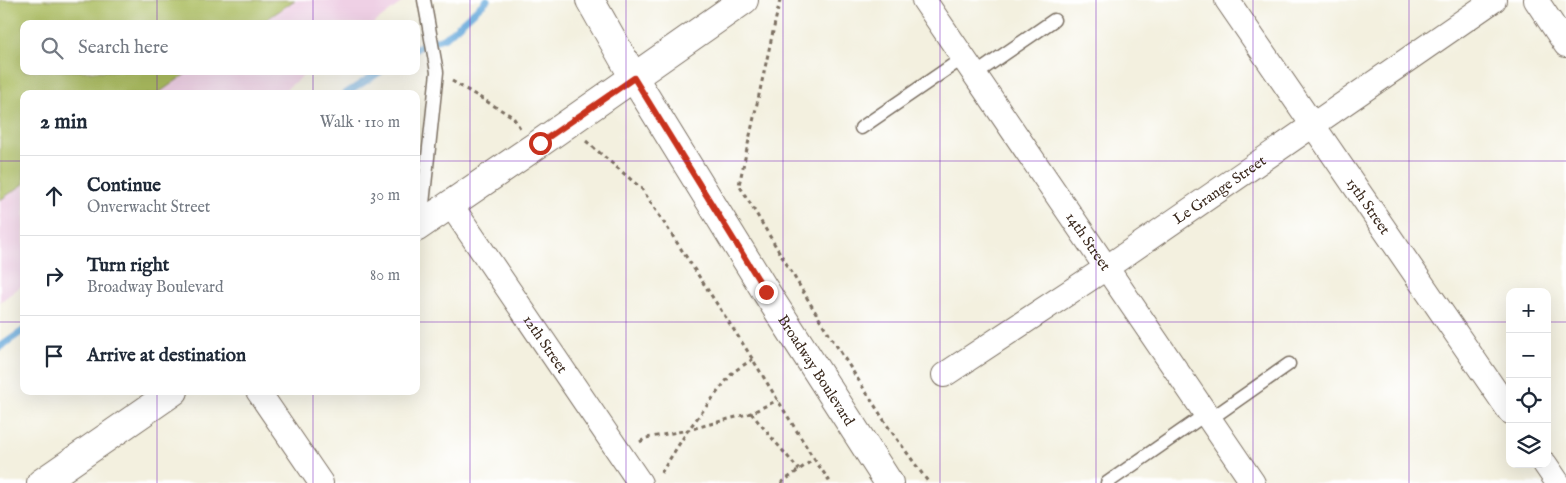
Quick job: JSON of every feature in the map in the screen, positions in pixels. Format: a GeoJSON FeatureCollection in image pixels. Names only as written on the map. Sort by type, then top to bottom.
{"type":"FeatureCollection","features":[{"type":"Feature","properties":{"kind":"main road","name":"Broadway Boulevard"},"geometry":{"type":"LineString","coordinates":[[590,0],[634,78],[766,292],[890,483]]}},
{"type":"Feature","properties":{"kind":"main road"},"geometry":{"type":"LineString","coordinates":[[420,225],[744,0]]}},
{"type":"Feature","properties":{"kind":"main road"},"geometry":{"type":"LineString","coordinates":[[41,483],[168,395]]}},
{"type":"Feature","properties":{"kind":"street","name":"14th Street"},"geometry":{"type":"LineString","coordinates":[[924,0],[1250,482]]}},
{"type":"Feature","properties":{"kind":"street","name":"15th Street"},"geometry":{"type":"LineString","coordinates":[[1227,0],[1506,406]]}},
{"type":"Feature","properties":{"kind":"street","name":"Le Grange Street"},"geometry":{"type":"LineString","coordinates":[[944,375],[1106,268],[1494,0]]}},
{"type":"Feature","properties":{"kind":"street"},"geometry":{"type":"LineString","coordinates":[[1536,0],[1566,45]]}},
{"type":"Feature","properties":{"kind":"street","name":"12th Street"},"geometry":{"type":"LineString","coordinates":[[451,205],[621,456],[650,480]]}},
{"type":"Feature","properties":{"kind":"street"},"geometry":{"type":"LineString","coordinates":[[261,395],[321,483]]}},
{"type":"Feature","properties":{"kind":"street"},"geometry":{"type":"LineString","coordinates":[[1548,468],[1558,483]]}},
{"type":"Feature","properties":{"kind":"lane"},"geometry":{"type":"LineString","coordinates":[[420,217],[437,72],[424,0]]}},
{"type":"Feature","properties":{"kind":"lane"},"geometry":{"type":"LineString","coordinates":[[861,128],[1054,20]]}},
{"type":"Feature","properties":{"kind":"lane"},"geometry":{"type":"LineString","coordinates":[[1107,483],[1290,364]]}},
{"type":"Feature","properties":{"kind":"path"},"geometry":{"type":"LineString","coordinates":[[780,0],[739,185],[878,412],[928,483]]}},
{"type":"Feature","properties":{"kind":"path"},"geometry":{"type":"LineString","coordinates":[[437,72],[513,117],[532,149]]}},
{"type":"Feature","properties":{"kind":"path"},"geometry":{"type":"LineString","coordinates":[[577,142],[586,141],[642,188],[831,483]]}},
{"type":"Feature","properties":{"kind":"path"},"geometry":{"type":"LineString","coordinates":[[650,480],[661,470],[688,430],[733,372],[753,359]]}},
{"type":"Feature","properties":{"kind":"path"},"geometry":{"type":"LineString","coordinates":[[621,456],[646,438],[688,430],[751,413],[778,400]]}},
{"type":"Feature","properties":{"kind":"path"},"geometry":{"type":"LineString","coordinates":[[751,413],[799,470]]}},
{"type":"Feature","properties":{"kind":"path"},"geometry":{"type":"LineString","coordinates":[[781,483],[814,459]]}},
{"type":"Feature","properties":{"kind":"shaded area"},"geometry":{"type":"Polygon","coordinates":[[[0,0],[405,0],[378,20],[20,20],[20,75],[305,75],[284,90],[20,90],[20,287],[0,302],[0,0]]]}},
{"type":"Feature","properties":{"kind":"green space"},"geometry":{"type":"Polygon","coordinates":[[[0,0],[295,0],[266,20],[20,20],[20,75],[184,75],[163,90],[20,90],[20,187],[0,200],[0,0]]]}},
{"type":"Feature","properties":{"kind":"waterway"},"geometry":{"type":"LineString","coordinates":[[420,46],[446,37],[487,0]]}},
{"type":"Feature","properties":{"kind":"waterway"},"geometry":{"type":"LineString","coordinates":[[351,90],[375,75]]}},
{"type":"Feature","properties":{"kind":"waterway"},"geometry":{"type":"LineString","coordinates":[[0,347],[20,333]]}},
{"type":"Feature","properties":{"kind":"route"},"geometry":{"type":"LineString","coordinates":[[540,143],[634,78],[766,292]]}}]}
